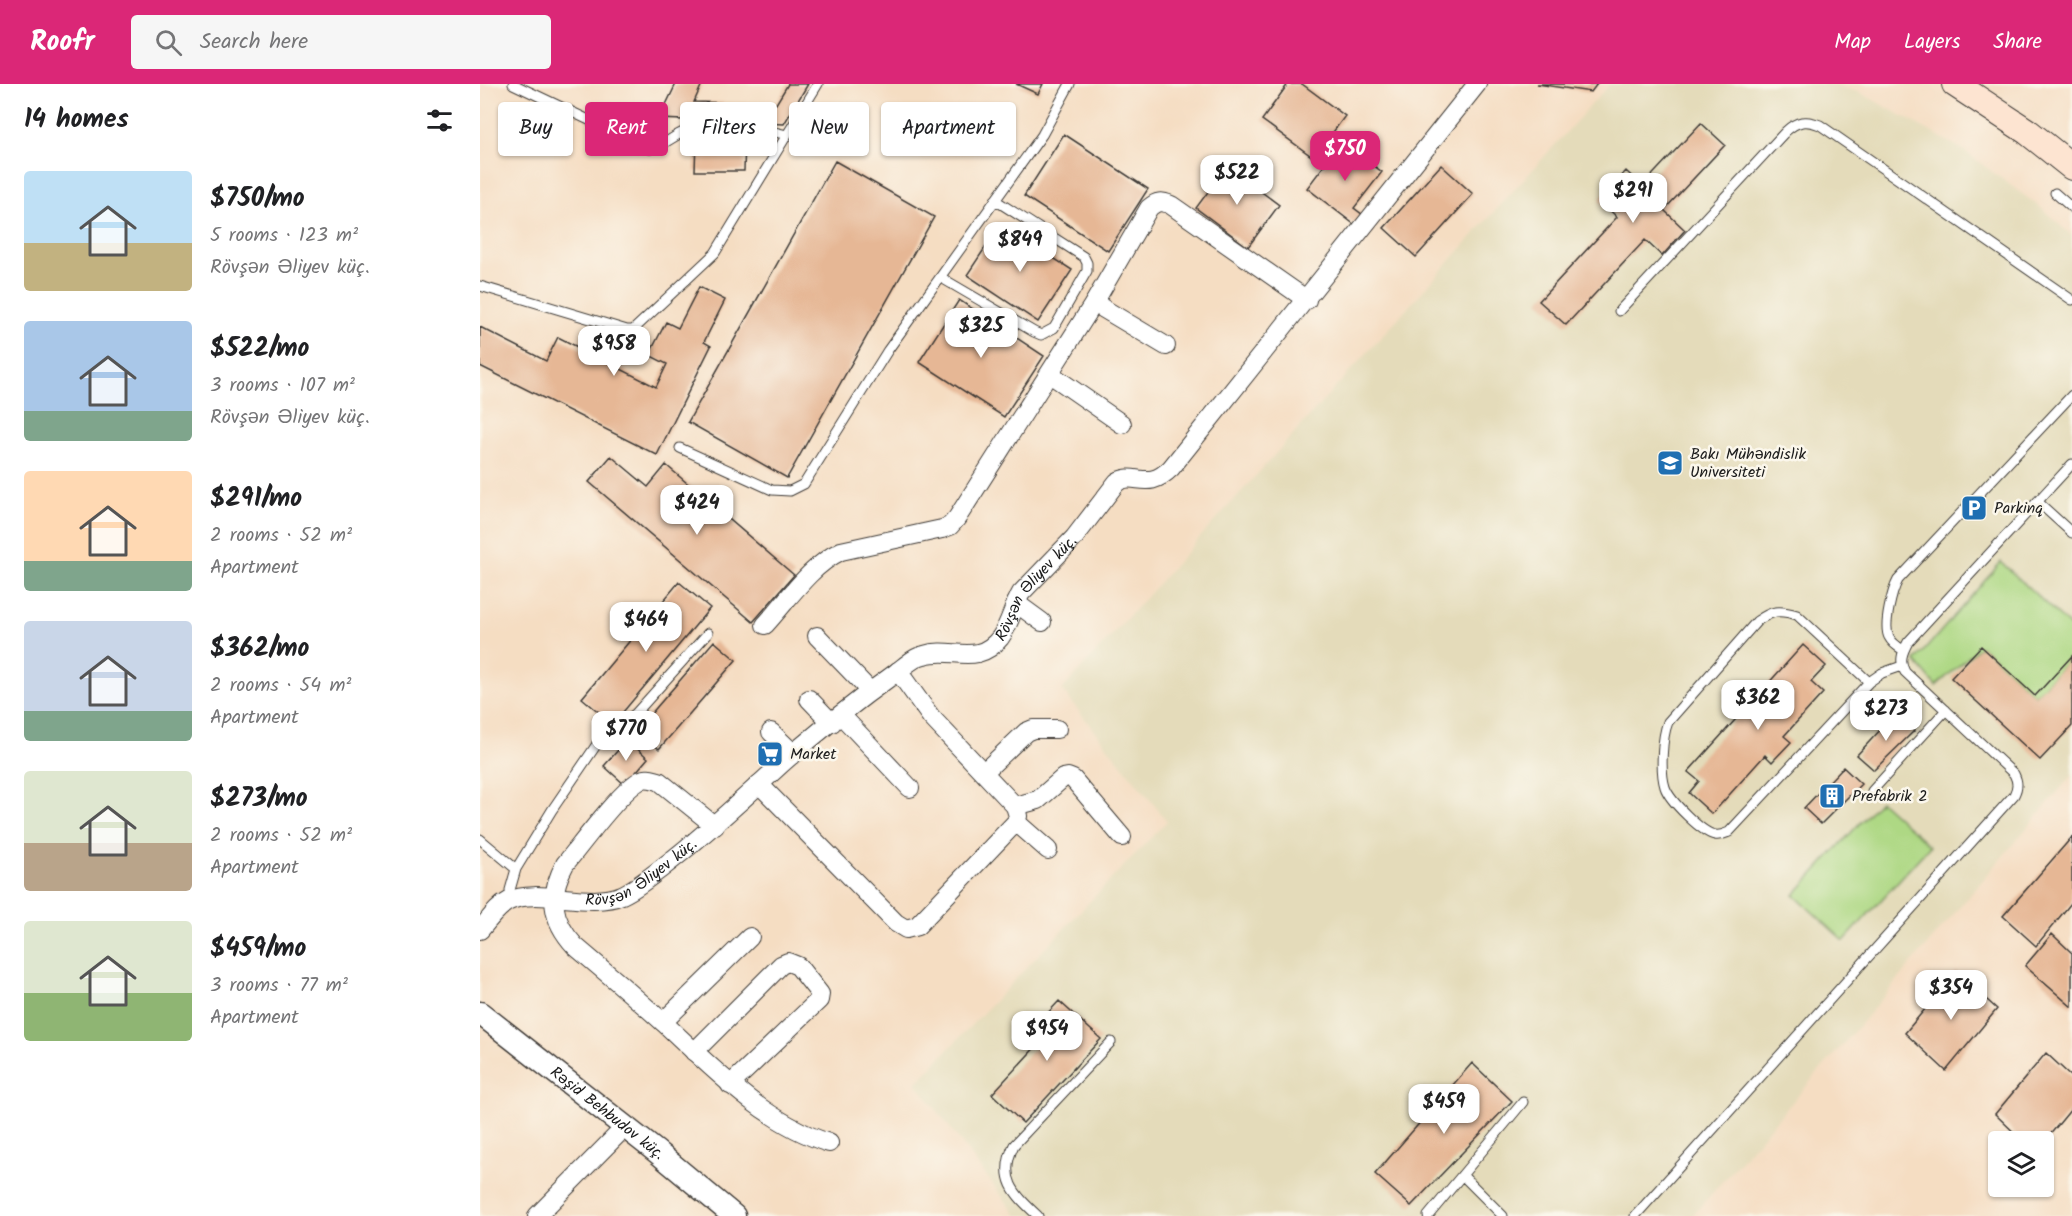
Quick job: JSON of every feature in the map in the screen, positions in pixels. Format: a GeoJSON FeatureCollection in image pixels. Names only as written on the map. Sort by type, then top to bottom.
{"type":"FeatureCollection","features":[{"type":"Feature","properties":{"kind":"main road"},"geometry":{"type":"LineString","coordinates":[[1955,84],[2028,132],[2072,167]]}},
{"type":"Feature","properties":{"kind":"street","name":"Rövşən Əliyev küç."},"geometry":{"type":"LineString","coordinates":[[511,900],[552,897],[598,900],[622,895],[715,826],[794,754],[870,691],[898,671],[924,654],[968,655],[983,652],[1000,637],[1011,618],[1016,603],[1029,584],[1074,538],[1117,482],[1125,479],[1157,479],[1172,468],[1477,84]]}},
{"type":"Feature","properties":{"kind":"street"},"geometry":{"type":"LineString","coordinates":[[765,625],[831,556],[841,551],[942,530],[950,526],[1050,374],[1149,208],[1155,202],[1162,201],[1171,205],[1307,300]]}},
{"type":"Feature","properties":{"kind":"street"},"geometry":{"type":"LineString","coordinates":[[1094,303],[1166,346]]}},
{"type":"Feature","properties":{"kind":"street"},"geometry":{"type":"LineString","coordinates":[[1050,374],[1122,424]]}},
{"type":"Feature","properties":{"kind":"street"},"geometry":{"type":"LineString","coordinates":[[1016,603],[1042,622]]}},
{"type":"Feature","properties":{"kind":"street"},"geometry":{"type":"LineString","coordinates":[[816,636],[870,691]]}},
{"type":"Feature","properties":{"kind":"street"},"geometry":{"type":"LineString","coordinates":[[898,671],[920,703],[984,772],[1015,814],[1048,850]]}},
{"type":"Feature","properties":{"kind":"street"},"geometry":{"type":"LineString","coordinates":[[809,699],[837,719],[910,788]]}},
{"type":"Feature","properties":{"kind":"street"},"geometry":{"type":"LineString","coordinates":[[984,772],[1026,732],[1033,729],[1057,729]]}},
{"type":"Feature","properties":{"kind":"street"},"geometry":{"type":"LineString","coordinates":[[771,732],[794,754]]}},
{"type":"Feature","properties":{"kind":"street"},"geometry":{"type":"LineString","coordinates":[[759,784],[896,923],[906,929],[917,926],[1015,814],[1038,800],[1063,778],[1073,779],[1122,837]]}},
{"type":"Feature","properties":{"kind":"street"},"geometry":{"type":"LineString","coordinates":[[715,826],[659,781],[641,780],[621,797],[565,864],[558,876],[552,897],[559,924],[566,936],[730,1085],[800,1132],[829,1143]]}},
{"type":"Feature","properties":{"kind":"street"},"geometry":{"type":"LineString","coordinates":[[480,930],[495,912],[511,900]]}},
{"type":"Feature","properties":{"kind":"street"},"geometry":{"type":"LineString","coordinates":[[663,1022],[750,937]]}},
{"type":"Feature","properties":{"kind":"street"},"geometry":{"type":"LineString","coordinates":[[694,1052],[782,965],[788,962],[798,966],[820,994],[819,1000],[730,1085]]}},
{"type":"Feature","properties":{"kind":"street","name":"Rəşid Behbudov küç."},"geometry":{"type":"LineString","coordinates":[[480,1013],[734,1216]]}},
{"type":"Feature","properties":{"kind":"street"},"geometry":{"type":"LineString","coordinates":[[537,1216],[625,1127]]}},
{"type":"Feature","properties":{"kind":"lane"},"geometry":{"type":"LineString","coordinates":[[513,84],[650,149],[659,148],[683,131],[692,129],[767,130],[787,135]]}},
{"type":"Feature","properties":{"kind":"lane"},"geometry":{"type":"LineString","coordinates":[[480,286],[633,330],[715,254],[818,84]]}},
{"type":"Feature","properties":{"kind":"lane"},"geometry":{"type":"LineString","coordinates":[[680,448],[772,490],[790,491],[804,484],[888,350],[1042,135],[1070,84]]}},
{"type":"Feature","properties":{"kind":"lane"},"geometry":{"type":"LineString","coordinates":[[1620,311],[1786,131],[1795,123],[1803,121],[1820,125],[2072,300]]}},
{"type":"Feature","properties":{"kind":"lane"},"geometry":{"type":"LineString","coordinates":[[2055,193],[2072,208]]}},
{"type":"Feature","properties":{"kind":"lane"},"geometry":{"type":"LineString","coordinates":[[940,277],[1034,332],[1041,335],[1054,328],[1087,271],[1087,263],[1084,257],[995,200]]}},
{"type":"Feature","properties":{"kind":"lane"},"geometry":{"type":"LineString","coordinates":[[1903,650],[1888,636],[1887,626],[1893,589],[1898,580],[2072,395]]}},
{"type":"Feature","properties":{"kind":"lane"},"geometry":{"type":"LineString","coordinates":[[1635,1216],[2014,795],[2017,779],[2014,774],[1905,672],[1902,666],[1903,650],[2072,464]]}},
{"type":"Feature","properties":{"kind":"lane"},"geometry":{"type":"LineString","coordinates":[[2038,501],[2072,533]]}},
{"type":"Feature","properties":{"kind":"lane"},"geometry":{"type":"LineString","coordinates":[[1869,681],[1797,615],[1785,611],[1770,612],[1756,621],[1668,722],[1664,732],[1665,790],[1701,829],[1721,836],[1729,832],[1869,681],[1882,672],[1902,666]]}},
{"type":"Feature","properties":{"kind":"lane"},"geometry":{"type":"LineString","coordinates":[[511,900],[510,890],[516,869],[552,810],[597,744],[636,713],[708,633]]}},
{"type":"Feature","properties":{"kind":"lane"},"geometry":{"type":"LineString","coordinates":[[1872,791],[1946,710]]}},
{"type":"Feature","properties":{"kind":"lane"},"geometry":{"type":"LineString","coordinates":[[480,839],[516,869]]}},
{"type":"Feature","properties":{"kind":"lane"},"geometry":{"type":"LineString","coordinates":[[1038,1216],[1017,1197],[1011,1186],[1008,1176],[1009,1156],[1014,1145],[1111,1042]]}},
{"type":"Feature","properties":{"kind":"lane"},"geometry":{"type":"LineString","coordinates":[[1428,1216],[1523,1102]]}},
{"type":"Feature","properties":{"kind":"lane"},"geometry":{"type":"LineString","coordinates":[[1462,1174],[1503,1216]]}},
{"type":"Feature","properties":{"kind":"shaded area","name":"Bakı Mühəndislik Universiteti"},"geometry":{"type":"Polygon","coordinates":[[[1610,84],[1827,84],[1859,92],[1960,148],[2040,207],[2072,236],[2072,775],[1839,1049],[1692,1216],[1017,1216],[916,1083],[1167,821],[1062,690],[1610,84]]]}},
{"type":"Feature","properties":{"kind":"green space"},"geometry":{"type":"Polygon","coordinates":[[[2001,562],[2072,628],[2072,656],[2035,696],[1981,646],[1936,686],[1915,661],[2001,562]]]}},
{"type":"Feature","properties":{"kind":"green space"},"geometry":{"type":"Polygon","coordinates":[[[1880,801],[1930,846],[1844,941],[1794,895],[1880,801]]]}},
{"type":"Feature","properties":{"kind":"building"},"geometry":{"type":"Polygon","coordinates":[[[676,84],[702,84],[694,102],[680,102],[680,120],[668,119],[667,102],[676,84]]]}},
{"type":"Feature","properties":{"kind":"building"},"geometry":{"type":"Polygon","coordinates":[[[788,84],[808,84],[797,102],[789,102],[789,116],[784,124],[777,124],[777,102],[788,84]]]}},
{"type":"Feature","properties":{"kind":"building"},"geometry":{"type":"Polygon","coordinates":[[[1016,84],[1043,84],[1038,94],[1016,84]]]}},
{"type":"Feature","properties":{"kind":"building"},"geometry":{"type":"Polygon","coordinates":[[[1288,84],[1302,84],[1345,116],[1314,158],[1262,120],[1288,84]]]}},
{"type":"Feature","properties":{"kind":"building"},"geometry":{"type":"Polygon","coordinates":[[[1537,84],[1597,84],[1591,92],[1537,84]]]}},
{"type":"Feature","properties":{"kind":"building"},"geometry":{"type":"Polygon","coordinates":[[[1701,123],[1725,145],[1664,210],[1685,230],[1662,256],[1645,240],[1566,325],[1539,301],[1617,217],[1599,200],[1626,171],[1642,186],[1701,123]]]}},
{"type":"Feature","properties":{"kind":"building"},"geometry":{"type":"Polygon","coordinates":[[[1064,134],[1148,189],[1108,251],[1024,196],[1064,134]]]}},
{"type":"Feature","properties":{"kind":"building"},"geometry":{"type":"Polygon","coordinates":[[[1342,142],[1382,172],[1354,208],[1363,215],[1355,225],[1307,188],[1342,142]]]}},
{"type":"Feature","properties":{"kind":"building"},"geometry":{"type":"Polygon","coordinates":[[[695,156],[744,156],[744,171],[695,171],[695,156]]]}},
{"type":"Feature","properties":{"kind":"building"},"geometry":{"type":"Polygon","coordinates":[[[835,161],[934,217],[787,478],[688,422],[835,161]]]}},
{"type":"Feature","properties":{"kind":"building"},"geometry":{"type":"Polygon","coordinates":[[[1441,165],[1473,194],[1416,257],[1384,228],[1441,165]]]}},
{"type":"Feature","properties":{"kind":"building"},"geometry":{"type":"Polygon","coordinates":[[[1227,166],[1279,205],[1248,247],[1196,208],[1227,166]]]}},
{"type":"Feature","properties":{"kind":"building"},"geometry":{"type":"Polygon","coordinates":[[[1001,224],[1072,270],[1038,322],[967,275],[1001,224]]]}},
{"type":"Feature","properties":{"kind":"building"},"geometry":{"type":"Polygon","coordinates":[[[699,287],[725,300],[704,342],[711,346],[657,455],[480,366],[480,327],[546,361],[558,337],[656,387],[667,364],[649,355],[666,322],[678,328],[699,287]]]}},
{"type":"Feature","properties":{"kind":"building"},"geometry":{"type":"Polygon","coordinates":[[[959,300],[1044,356],[1004,417],[919,362],[959,300]]]}},
{"type":"Feature","properties":{"kind":"building"},"geometry":{"type":"Polygon","coordinates":[[[611,456],[648,487],[666,465],[794,575],[753,622],[589,482],[611,456]]]}},
{"type":"Feature","properties":{"kind":"building"},"geometry":{"type":"Polygon","coordinates":[[[679,582],[710,608],[613,724],[582,698],[679,582]]]}},
{"type":"Feature","properties":{"kind":"building"},"geometry":{"type":"Polygon","coordinates":[[[714,641],[736,660],[659,749],[637,730],[714,641]]]}},
{"type":"Feature","properties":{"kind":"building"},"geometry":{"type":"Polygon","coordinates":[[[1803,645],[1826,666],[1811,682],[1823,693],[1784,736],[1791,742],[1772,762],[1765,755],[1712,814],[1689,793],[1699,781],[1688,772],[1803,645]]]}},
{"type":"Feature","properties":{"kind":"building"},"geometry":{"type":"Polygon","coordinates":[[[1981,646],[2035,696],[2072,656],[2072,726],[2040,760],[1951,678],[1981,646]]]}},
{"type":"Feature","properties":{"kind":"building"},"geometry":{"type":"Polygon","coordinates":[[[1896,713],[1914,731],[1874,770],[1857,755],[1896,713]]]}},
{"type":"Feature","properties":{"kind":"building"},"geometry":{"type":"Polygon","coordinates":[[[627,740],[648,758],[625,785],[604,766],[627,740]]]}},
{"type":"Feature","properties":{"kind":"building","name":"Prefabrik 2"},"geometry":{"type":"Polygon","coordinates":[[[1843,767],[1861,784],[1821,824],[1804,808],[1843,767]]]}},
{"type":"Feature","properties":{"kind":"building"},"geometry":{"type":"Polygon","coordinates":[[[2072,837],[2072,902],[2036,946],[2003,916],[2072,837]]]}},
{"type":"Feature","properties":{"kind":"building"},"geometry":{"type":"Polygon","coordinates":[[[2052,934],[2072,953],[2072,1007],[2025,966],[2052,934]]]}},
{"type":"Feature","properties":{"kind":"building"},"geometry":{"type":"Polygon","coordinates":[[[1956,972],[1997,1009],[1946,1071],[1905,1033],[1956,972]]]}},
{"type":"Feature","properties":{"kind":"building"},"geometry":{"type":"Polygon","coordinates":[[[1059,1001],[1101,1039],[1023,1123],[992,1094],[1040,1042],[1030,1032],[1059,1001]]]}},
{"type":"Feature","properties":{"kind":"building"},"geometry":{"type":"Polygon","coordinates":[[[2046,1053],[2072,1077],[2072,1108],[2053,1131],[2013,1131],[1995,1114],[2046,1053]]]}},
{"type":"Feature","properties":{"kind":"building"},"geometry":{"type":"Polygon","coordinates":[[[1472,1063],[1512,1101],[1411,1206],[1375,1174],[1472,1063]]]}},
{"type":"Feature","properties":{"kind":"place","name":"Bakı Mühəndislik Universiteti"},"geometry":{"type":"Point","coordinates":[1670,463]}},
{"type":"Feature","properties":{"kind":"place","name":"Parkinq"},"geometry":{"type":"Point","coordinates":[1974,508]}},
{"type":"Feature","properties":{"kind":"place","name":"Market"},"geometry":{"type":"Point","coordinates":[770,754]}},
{"type":"Feature","properties":{"kind":"place","name":"Prefabrik 2"},"geometry":{"type":"Point","coordinates":[1832,796]}}]}
